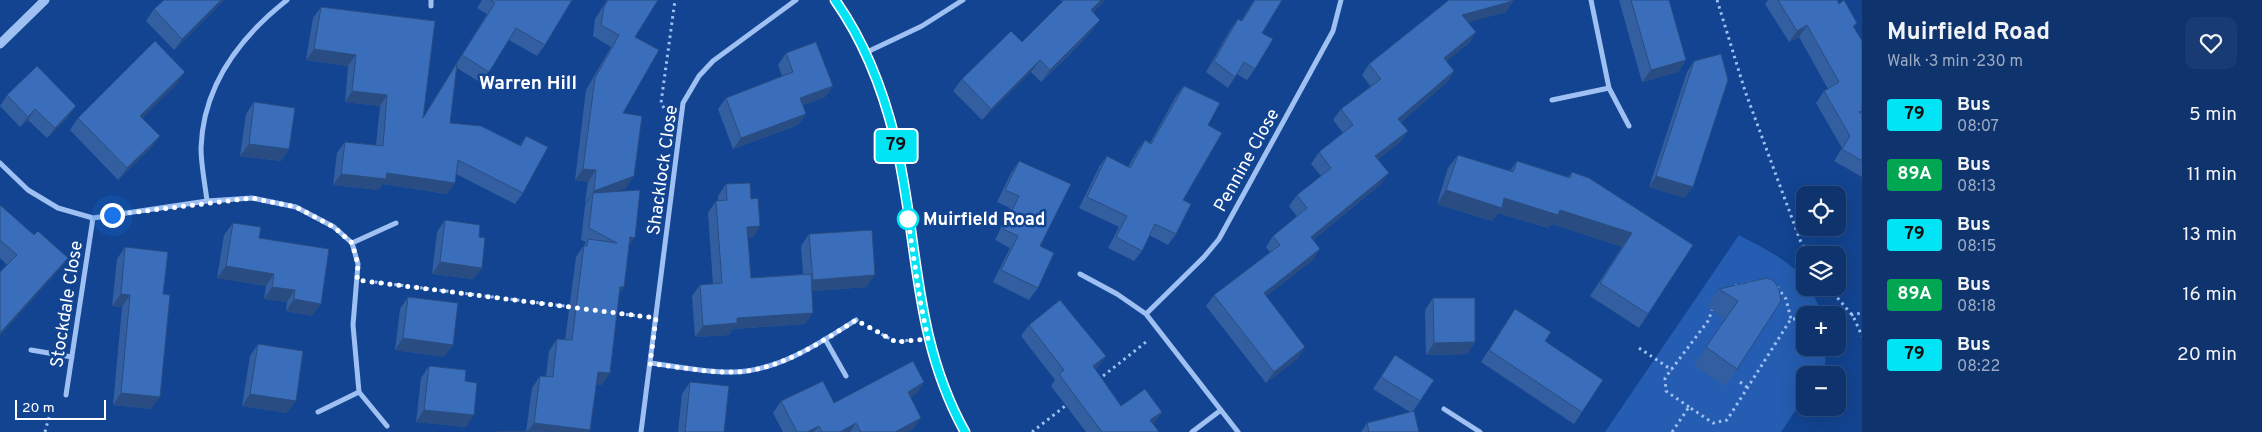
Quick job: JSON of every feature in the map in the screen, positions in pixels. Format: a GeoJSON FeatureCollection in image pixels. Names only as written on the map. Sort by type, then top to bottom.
{"type":"FeatureCollection","features":[{"type":"Feature","properties":{"kind":"street"},"geometry":{"type":"LineString","coordinates":[[0,44],[45,0]]}},
{"type":"Feature","properties":{"kind":"street"},"geometry":{"type":"LineString","coordinates":[[207,202],[201,149],[204,120],[212,94],[225,66],[242,41],[287,0]]}},
{"type":"Feature","properties":{"kind":"street","name":"Shacklock Close"},"geometry":{"type":"LineString","coordinates":[[641,432],[683,103],[699,76],[714,61],[796,0]]}},
{"type":"Feature","properties":{"kind":"street"},"geometry":{"type":"LineString","coordinates":[[835,0],[866,53],[882,94],[895,140],[920,300],[928,339],[950,399],[965,432]]}},
{"type":"Feature","properties":{"kind":"street"},"geometry":{"type":"LineString","coordinates":[[866,53],[922,26],[962,0]]}},
{"type":"Feature","properties":{"kind":"street","name":"Pennine Close"},"geometry":{"type":"LineString","coordinates":[[1146,314],[1204,258],[1219,239],[1333,31],[1341,0]]}},
{"type":"Feature","properties":{"kind":"street"},"geometry":{"type":"LineString","coordinates":[[1591,0],[1609,88],[1629,126]]}},
{"type":"Feature","properties":{"kind":"street"},"geometry":{"type":"LineString","coordinates":[[1552,100],[1609,88]]}},
{"type":"Feature","properties":{"kind":"street","name":"Stockdale Close"},"geometry":{"type":"LineString","coordinates":[[0,163],[36,195],[58,208],[93,218],[207,202],[252,198],[296,207],[334,227],[352,243]]}},
{"type":"Feature","properties":{"kind":"street","name":"Stockdale Close"},"geometry":{"type":"LineString","coordinates":[[66,395],[93,218]]}},
{"type":"Feature","properties":{"kind":"street"},"geometry":{"type":"LineString","coordinates":[[387,426],[359,392],[353,325],[358,264],[352,243],[396,223]]}},
{"type":"Feature","properties":{"kind":"street"},"geometry":{"type":"LineString","coordinates":[[1080,274],[1117,294],[1146,314],[1238,432]]}},
{"type":"Feature","properties":{"kind":"street"},"geometry":{"type":"LineString","coordinates":[[650,364],[734,372],[778,362],[825,339],[856,320]]}},
{"type":"Feature","properties":{"kind":"street"},"geometry":{"type":"LineString","coordinates":[[825,339],[846,376]]}},
{"type":"Feature","properties":{"kind":"street"},"geometry":{"type":"LineString","coordinates":[[31,350],[72,357]]}},
{"type":"Feature","properties":{"kind":"street"},"geometry":{"type":"LineString","coordinates":[[318,412],[359,392]]}},
{"type":"Feature","properties":{"kind":"street"},"geometry":{"type":"LineString","coordinates":[[1444,409],[1476,431]]}},
{"type":"Feature","properties":{"kind":"street"},"geometry":{"type":"LineString","coordinates":[[1192,432],[1221,410]]}},
{"type":"Feature","properties":{"kind":"path"},"geometry":{"type":"LineString","coordinates":[[676,0],[661,103],[679,134]]}},
{"type":"Feature","properties":{"kind":"path"},"geometry":{"type":"LineString","coordinates":[[1717,0],[1745,91],[1803,246]]}},
{"type":"Feature","properties":{"kind":"path"},"geometry":{"type":"LineString","coordinates":[[357,280],[578,308]]}},
{"type":"Feature","properties":{"kind":"path"},"geometry":{"type":"LineString","coordinates":[[1728,290],[1739,284],[1762,281]]}},
{"type":"Feature","properties":{"kind":"path"},"geometry":{"type":"LineString","coordinates":[[1716,302],[1708,321],[1665,378],[1666,391],[1713,423],[1721,423],[1728,420],[1791,319],[1786,299],[1773,285]]}},
{"type":"Feature","properties":{"kind":"path"},"geometry":{"type":"LineString","coordinates":[[1836,296],[1853,316],[1862,336]]}},
{"type":"Feature","properties":{"kind":"path"},"geometry":{"type":"LineString","coordinates":[[606,312],[656,318]]}},
{"type":"Feature","properties":{"kind":"path"},"geometry":{"type":"LineString","coordinates":[[1846,316],[1862,314]]}},
{"type":"Feature","properties":{"kind":"path"},"geometry":{"type":"LineString","coordinates":[[1791,319],[1796,319]]}},
{"type":"Feature","properties":{"kind":"path"},"geometry":{"type":"LineString","coordinates":[[856,320],[896,342],[928,339]]}},
{"type":"Feature","properties":{"kind":"path"},"geometry":{"type":"LineString","coordinates":[[1092,385],[1160,331]]}},
{"type":"Feature","properties":{"kind":"path"},"geometry":{"type":"LineString","coordinates":[[1639,348],[1672,370]]}},
{"type":"Feature","properties":{"kind":"path"},"geometry":{"type":"LineString","coordinates":[[1740,382],[1748,388]]}},
{"type":"Feature","properties":{"kind":"path"},"geometry":{"type":"LineString","coordinates":[[46,432],[50,408],[66,395]]}},
{"type":"Feature","properties":{"kind":"path"},"geometry":{"type":"LineString","coordinates":[[1032,432],[1070,402]]}},
{"type":"Feature","properties":{"kind":"path"},"geometry":{"type":"LineString","coordinates":[[1672,432],[1690,407]]}},
{"type":"Feature","properties":{"kind":"shaded area"},"geometry":{"type":"Polygon","coordinates":[[[1739,235],[1767,250],[1789,264],[1796,271],[1796,296],[1814,296],[1819,306],[1796,306],[1796,356],[1826,356],[1825,365],[1796,366],[1796,410],[1781,432],[1605,432],[1739,235]]]}},
{"type":"Feature","properties":{"kind":"building"},"geometry":{"type":"Polygon","coordinates":[[[164,0],[221,0],[182,39],[154,9],[164,0]]]}},
{"type":"Feature","properties":{"kind":"building"},"geometry":{"type":"Polygon","coordinates":[[[490,0],[572,0],[545,45],[516,28],[489,72],[462,55],[495,3],[490,0]]]}},
{"type":"Feature","properties":{"kind":"building"},"geometry":{"type":"Polygon","coordinates":[[[608,0],[658,0],[635,37],[659,50],[623,113],[642,116],[634,176],[594,191],[596,170],[583,169],[595,78],[619,35],[601,25],[604,7],[608,0]]]}},
{"type":"Feature","properties":{"kind":"building"},"geometry":{"type":"Polygon","coordinates":[[[1064,0],[1101,0],[1091,10],[1100,20],[1050,70],[1040,60],[991,109],[962,79],[1011,31],[1022,42],[1064,0]]]}},
{"type":"Feature","properties":{"kind":"building"},"geometry":{"type":"Polygon","coordinates":[[[1255,0],[1282,0],[1262,33],[1273,39],[1255,69],[1244,62],[1235,77],[1214,61],[1238,19],[1242,21],[1255,0]]]}},
{"type":"Feature","properties":{"kind":"building"},"geometry":{"type":"Polygon","coordinates":[[[1449,0],[1513,1],[1462,15],[1476,32],[1444,58],[1454,71],[1398,119],[1408,131],[1375,156],[1389,173],[1311,237],[1320,249],[1264,293],[1305,347],[1274,372],[1214,295],[1280,245],[1273,236],[1307,208],[1297,195],[1331,168],[1319,152],[1353,125],[1341,109],[1381,79],[1369,64],[1449,0]]]}},
{"type":"Feature","properties":{"kind":"building"},"geometry":{"type":"Polygon","coordinates":[[[1631,0],[1669,0],[1686,60],[1651,70],[1631,0]]]}},
{"type":"Feature","properties":{"kind":"building"},"geometry":{"type":"Polygon","coordinates":[[[1778,0],[1837,0],[1839,4],[1844,0],[1857,23],[1853,26],[1862,41],[1862,111],[1859,112],[1862,114],[1862,161],[1842,149],[1850,136],[1824,91],[1839,82],[1807,25],[1797,31],[1778,0]]]}},
{"type":"Feature","properties":{"kind":"building"},"geometry":{"type":"Polygon","coordinates":[[[321,7],[435,21],[423,118],[457,63],[450,123],[481,126],[521,146],[526,136],[548,147],[523,193],[458,160],[455,183],[387,173],[386,179],[341,174],[345,142],[383,146],[387,95],[352,91],[356,55],[314,49],[321,7]]]}},
{"type":"Feature","properties":{"kind":"building"},"geometry":{"type":"Polygon","coordinates":[[[155,41],[185,72],[140,116],[160,136],[127,168],[78,118],[155,41]]]}},
{"type":"Feature","properties":{"kind":"building"},"geometry":{"type":"Polygon","coordinates":[[[816,42],[833,86],[800,98],[806,114],[741,138],[726,98],[793,72],[786,53],[816,42]]]}},
{"type":"Feature","properties":{"kind":"building"},"geometry":{"type":"Polygon","coordinates":[[[1721,54],[1728,80],[1693,187],[1656,176],[1694,61],[1721,54]]]}},
{"type":"Feature","properties":{"kind":"building"},"geometry":{"type":"Polygon","coordinates":[[[37,66],[76,106],[55,128],[35,109],[28,117],[7,95],[37,66]]]}},
{"type":"Feature","properties":{"kind":"building"},"geometry":{"type":"Polygon","coordinates":[[[1184,86],[1220,103],[1208,125],[1222,133],[1183,200],[1191,204],[1176,234],[1155,224],[1142,251],[1116,237],[1127,216],[1087,197],[1107,156],[1130,168],[1145,140],[1151,144],[1184,86]]]}},
{"type":"Feature","properties":{"kind":"building"},"geometry":{"type":"Polygon","coordinates":[[[254,102],[295,108],[289,149],[249,144],[254,102]]]}},
{"type":"Feature","properties":{"kind":"building"},"geometry":{"type":"Polygon","coordinates":[[[1458,155],[1513,172],[1517,161],[1570,178],[1572,172],[1589,178],[1693,245],[1648,314],[1600,283],[1632,233],[1560,210],[1558,215],[1504,198],[1502,208],[1446,190],[1458,155]]]}},
{"type":"Feature","properties":{"kind":"building"},"geometry":{"type":"Polygon","coordinates":[[[1019,161],[1071,184],[1040,246],[1054,253],[1038,288],[1001,270],[1018,236],[1003,229],[1019,196],[1005,190],[1019,161]]]}},
{"type":"Feature","properties":{"kind":"building"},"geometry":{"type":"Polygon","coordinates":[[[750,183],[751,199],[758,198],[760,226],[747,227],[751,278],[811,274],[813,313],[737,318],[737,323],[703,326],[700,285],[722,283],[716,201],[727,200],[726,184],[750,183]]]}},
{"type":"Feature","properties":{"kind":"building"},"geometry":{"type":"Polygon","coordinates":[[[640,190],[635,238],[630,237],[624,287],[620,287],[610,373],[598,372],[590,430],[534,423],[540,376],[553,377],[557,339],[572,340],[584,245],[587,246],[588,239],[617,243],[589,228],[593,193],[640,190]]]}},
{"type":"Feature","properties":{"kind":"building"},"geometry":{"type":"Polygon","coordinates":[[[0,205],[34,235],[38,231],[68,258],[0,333],[0,272],[17,255],[0,240],[0,205]]]}},
{"type":"Feature","properties":{"kind":"building"},"geometry":{"type":"Polygon","coordinates":[[[445,220],[480,225],[479,237],[485,238],[482,268],[440,262],[445,220]]]}},
{"type":"Feature","properties":{"kind":"building"},"geometry":{"type":"Polygon","coordinates":[[[233,223],[261,227],[259,238],[329,249],[321,304],[294,299],[295,290],[272,287],[274,274],[226,266],[233,223]]]}},
{"type":"Feature","properties":{"kind":"building"},"geometry":{"type":"Polygon","coordinates":[[[872,230],[875,275],[813,280],[809,234],[872,230]]]}},
{"type":"Feature","properties":{"kind":"building"},"geometry":{"type":"Polygon","coordinates":[[[125,247],[168,252],[163,294],[170,295],[160,397],[121,393],[130,295],[121,294],[125,247]]]}},
{"type":"Feature","properties":{"kind":"building"},"geometry":{"type":"Polygon","coordinates":[[[1767,278],[1774,281],[1779,289],[1781,301],[1737,369],[1706,347],[1738,301],[1719,289],[1767,278]]]}},
{"type":"Feature","properties":{"kind":"building"},"geometry":{"type":"Polygon","coordinates":[[[408,297],[458,303],[453,345],[403,338],[408,297]]]}},
{"type":"Feature","properties":{"kind":"building"},"geometry":{"type":"Polygon","coordinates":[[[1433,298],[1475,298],[1475,342],[1434,343],[1433,298]]]}},
{"type":"Feature","properties":{"kind":"building"},"geometry":{"type":"Polygon","coordinates":[[[1060,300],[1106,356],[1093,366],[1121,406],[1145,389],[1162,412],[1150,420],[1159,432],[1102,432],[1059,374],[1064,370],[1029,325],[1060,300]]]}},
{"type":"Feature","properties":{"kind":"building"},"geometry":{"type":"Polygon","coordinates":[[[1515,309],[1551,332],[1545,341],[1603,380],[1582,412],[1489,350],[1515,309]]]}},
{"type":"Feature","properties":{"kind":"building"},"geometry":{"type":"Polygon","coordinates":[[[258,344],[303,351],[296,401],[250,394],[258,344]]]}},
{"type":"Feature","properties":{"kind":"building"},"geometry":{"type":"Polygon","coordinates":[[[1395,355],[1434,380],[1420,401],[1381,377],[1395,355]]]}},
{"type":"Feature","properties":{"kind":"building"},"geometry":{"type":"Polygon","coordinates":[[[913,361],[924,382],[908,392],[921,418],[895,432],[861,432],[856,423],[840,432],[822,432],[819,426],[807,432],[797,432],[781,401],[823,381],[834,403],[913,361]]]}},
{"type":"Feature","properties":{"kind":"building"},"geometry":{"type":"Polygon","coordinates":[[[429,366],[466,370],[465,381],[477,383],[474,415],[424,410],[429,366]]]}},
{"type":"Feature","properties":{"kind":"building"},"geometry":{"type":"Polygon","coordinates":[[[690,382],[729,386],[724,432],[685,432],[690,382]]]}},
{"type":"Feature","properties":{"kind":"building"},"geometry":{"type":"Polygon","coordinates":[[[1414,411],[1419,432],[1369,432],[1367,423],[1414,411]]]}},
{"type":"Feature","properties":{"kind":"building"},"geometry":{"type":"Polygon","coordinates":[[[542,431],[543,432],[496,432],[542,431]]]}},
{"type":"Feature","properties":{"kind":"bus line","name":"79"},"geometry":{"type":"LineString","coordinates":[[835,0],[866,53],[882,94],[895,140],[920,300],[928,339],[950,399],[965,432]]}},
{"type":"Feature","properties":{"kind":"place","name":"Muirfield Road"},"geometry":{"type":"Point","coordinates":[908,219]}},
{"type":"Feature","properties":{"kind":"district","name":"Warren Hill"},"geometry":{"type":"Point","coordinates":[528,82]}},
{"type":"Feature","properties":{"kind":"route"},"geometry":{"type":"LineString","coordinates":[[112,215],[252,198],[296,207],[334,227],[352,243],[358,264],[357,280],[656,318],[650,364],[734,372],[778,362],[801,352],[856,320],[896,342],[928,339],[908,219]]}}]}
